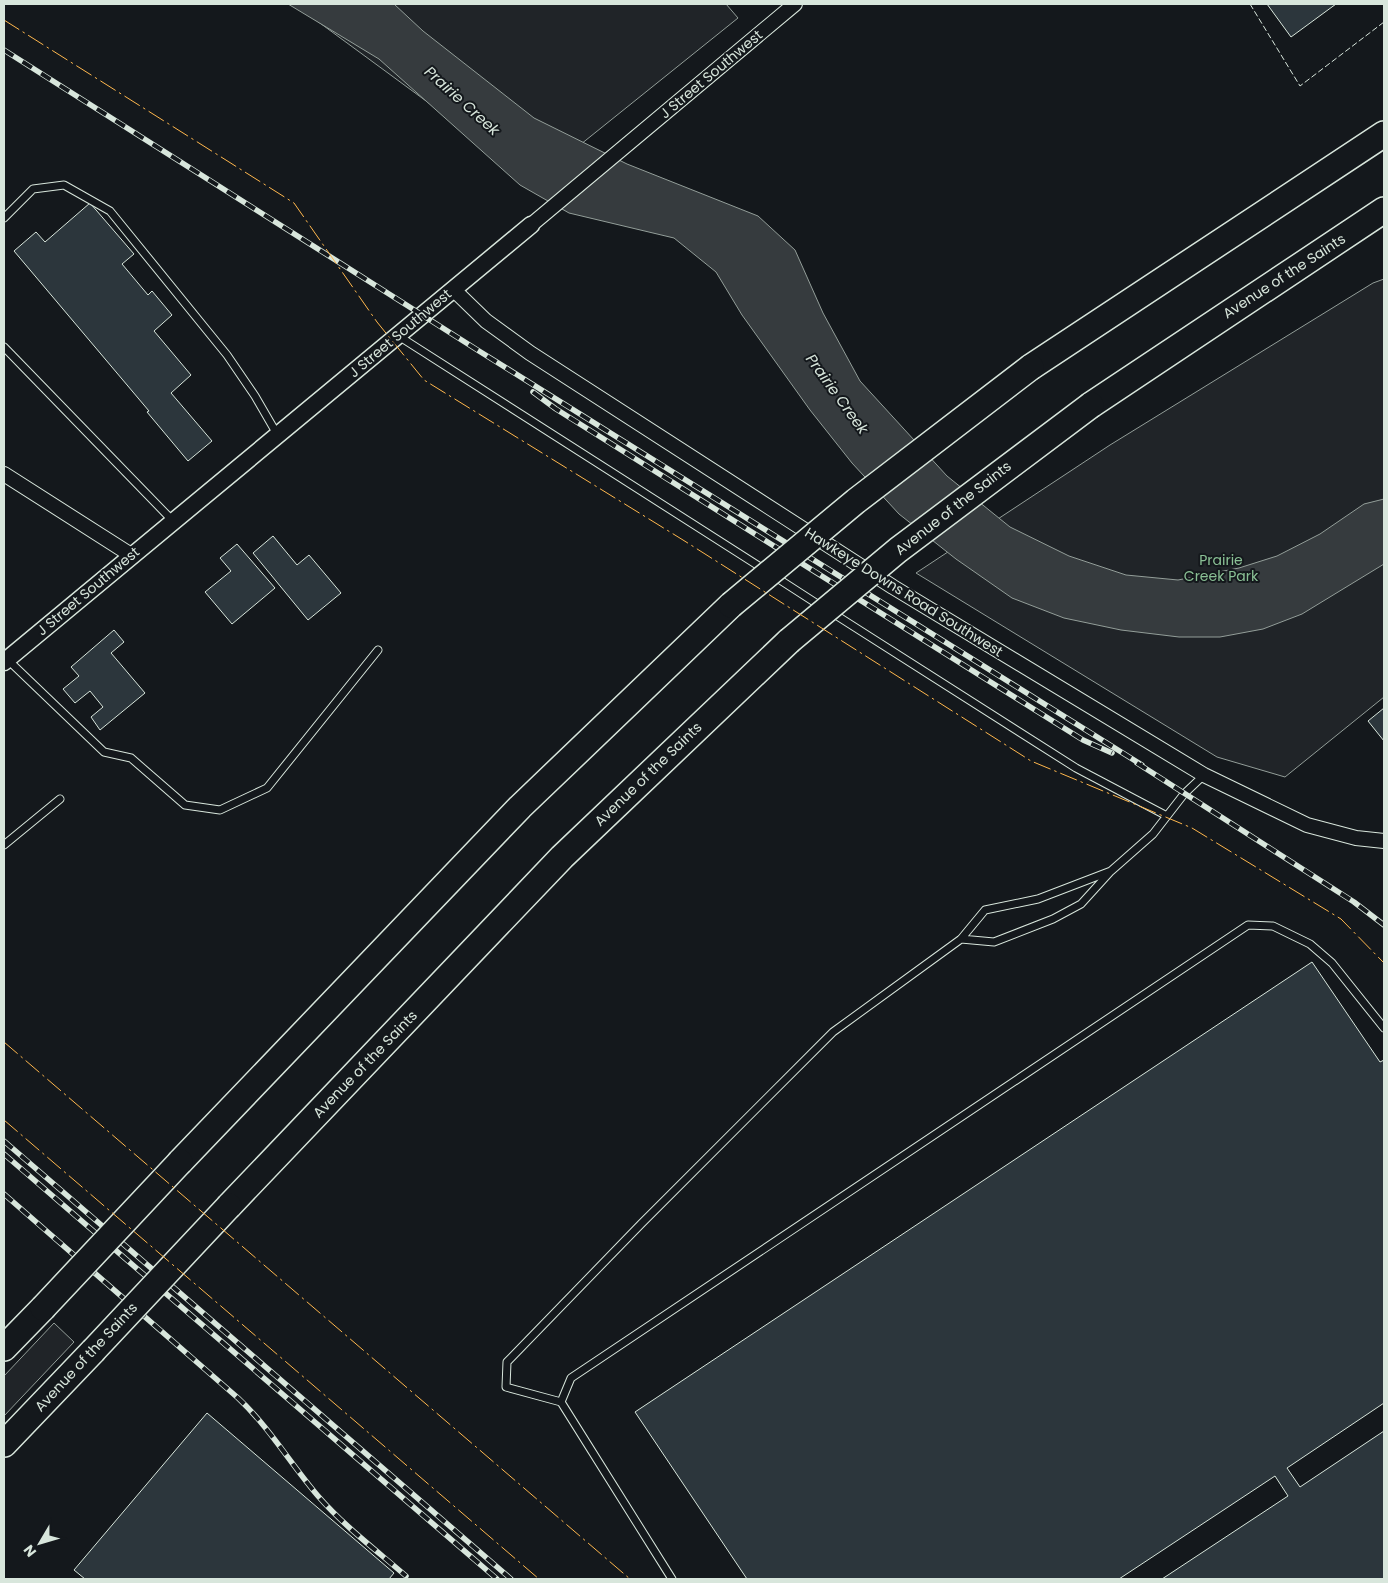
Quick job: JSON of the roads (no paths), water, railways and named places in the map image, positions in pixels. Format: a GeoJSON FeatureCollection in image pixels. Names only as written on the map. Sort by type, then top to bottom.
{"type":"FeatureCollection","features":[{"type":"Feature","properties":{"kind":"highway"},"geometry":{"type":"LineString","coordinates":[[4,1348],[13,1335],[43,1308],[520,807],[731,605],[856,501],[1031,367],[1384,134]]}},
{"type":"Feature","properties":{"kind":"highway","name":"Avenue of the Saints"},"geometry":{"type":"LineString","coordinates":[[4,1444],[562,857],[789,641],[913,538],[1091,405],[1384,210]]}},
{"type":"Feature","properties":{"kind":"highway"},"geometry":{"type":"LineString","coordinates":[[1338,241],[1384,220]]}},
{"type":"Feature","properties":{"kind":"highway"},"geometry":{"type":"LineString","coordinates":[[4,1452],[38,1408]]}},
{"type":"Feature","properties":{"kind":"street","name":"J Street Southwest"},"geometry":{"type":"LineString","coordinates":[[5,659],[532,225],[795,4]]}},
{"type":"Feature","properties":{"kind":"street","name":"Hawkeye Downs Road Southwest"},"geometry":{"type":"LineString","coordinates":[[453,289],[486,321],[538,359],[893,586],[1204,775],[1307,825],[1356,838],[1384,841]]}},
{"type":"Feature","properties":{"kind":"street"},"geometry":{"type":"LineString","coordinates":[[4,474],[131,555]]}},
{"type":"Feature","properties":{"kind":"lane"},"geometry":{"type":"LineString","coordinates":[[4,218],[33,189],[64,185],[110,211],[227,355],[255,396],[276,434]]}},
{"type":"Feature","properties":{"kind":"lane"},"geometry":{"type":"LineString","coordinates":[[397,335],[1076,768],[1166,816]]}},
{"type":"Feature","properties":{"kind":"lane"},"geometry":{"type":"LineString","coordinates":[[4,347],[172,520]]}},
{"type":"Feature","properties":{"kind":"lane"},"geometry":{"type":"LineString","coordinates":[[5,659],[104,752],[131,758],[185,805],[220,810],[267,788],[378,650]]}},
{"type":"Feature","properties":{"kind":"lane"},"geometry":{"type":"LineString","coordinates":[[961,939],[994,942],[1031,929],[1081,904],[1111,871],[1152,834],[1184,794],[1204,775]]}},
{"type":"Feature","properties":{"kind":"lane"},"geometry":{"type":"LineString","coordinates":[[4,845],[60,799]]}},
{"type":"Feature","properties":{"kind":"lane"},"geometry":{"type":"LineString","coordinates":[[672,1579],[560,1402],[506,1387],[508,1362],[641,1224],[833,1032],[961,939],[985,910],[1038,899],[1111,871]]}},
{"type":"Feature","properties":{"kind":"lane"},"geometry":{"type":"LineString","coordinates":[[560,1402],[571,1378],[1248,925],[1273,926],[1310,944],[1332,964],[1384,1028]]}},
{"type":"Feature","properties":{"kind":"water","name":"Prairie Creek"},"geometry":{"type":"Polygon","coordinates":[[[288,4],[394,4],[423,31],[534,118],[627,164],[758,216],[795,250],[823,313],[860,381],[947,476],[1010,527],[1069,556],[1126,575],[1178,580],[1239,568],[1277,556],[1320,534],[1364,504],[1384,499],[1384,564],[1302,614],[1263,629],[1220,637],[1179,637],[1121,630],[1064,618],[1012,598],[956,559],[899,514],[852,463],[810,410],[742,315],[716,272],[674,238],[569,213],[520,185],[379,59],[288,4]]]}},
{"type":"Feature","properties":{"kind":"railway"},"geometry":{"type":"LineString","coordinates":[[4,50],[479,351],[1142,765]]}},
{"type":"Feature","properties":{"kind":"railway"},"geometry":{"type":"LineString","coordinates":[[533,392],[556,409],[1083,740],[1112,753]]}},
{"type":"Feature","properties":{"kind":"railway"},"geometry":{"type":"LineString","coordinates":[[1137,763],[1354,902],[1384,925]]}},
{"type":"Feature","properties":{"kind":"railway"},"geometry":{"type":"LineString","coordinates":[[4,1141],[511,1579]]}},
{"type":"Feature","properties":{"kind":"railway"},"geometry":{"type":"LineString","coordinates":[[4,1154],[497,1579]]}},
{"type":"Feature","properties":{"kind":"railway"},"geometry":{"type":"LineString","coordinates":[[4,1194],[238,1398],[260,1421],[308,1484],[338,1518],[406,1576]]}},
{"type":"Feature","properties":{"kind":"park label","name":"Prairie Creek Park"},"geometry":{"type":"Point","coordinates":[1221,568]}}]}
